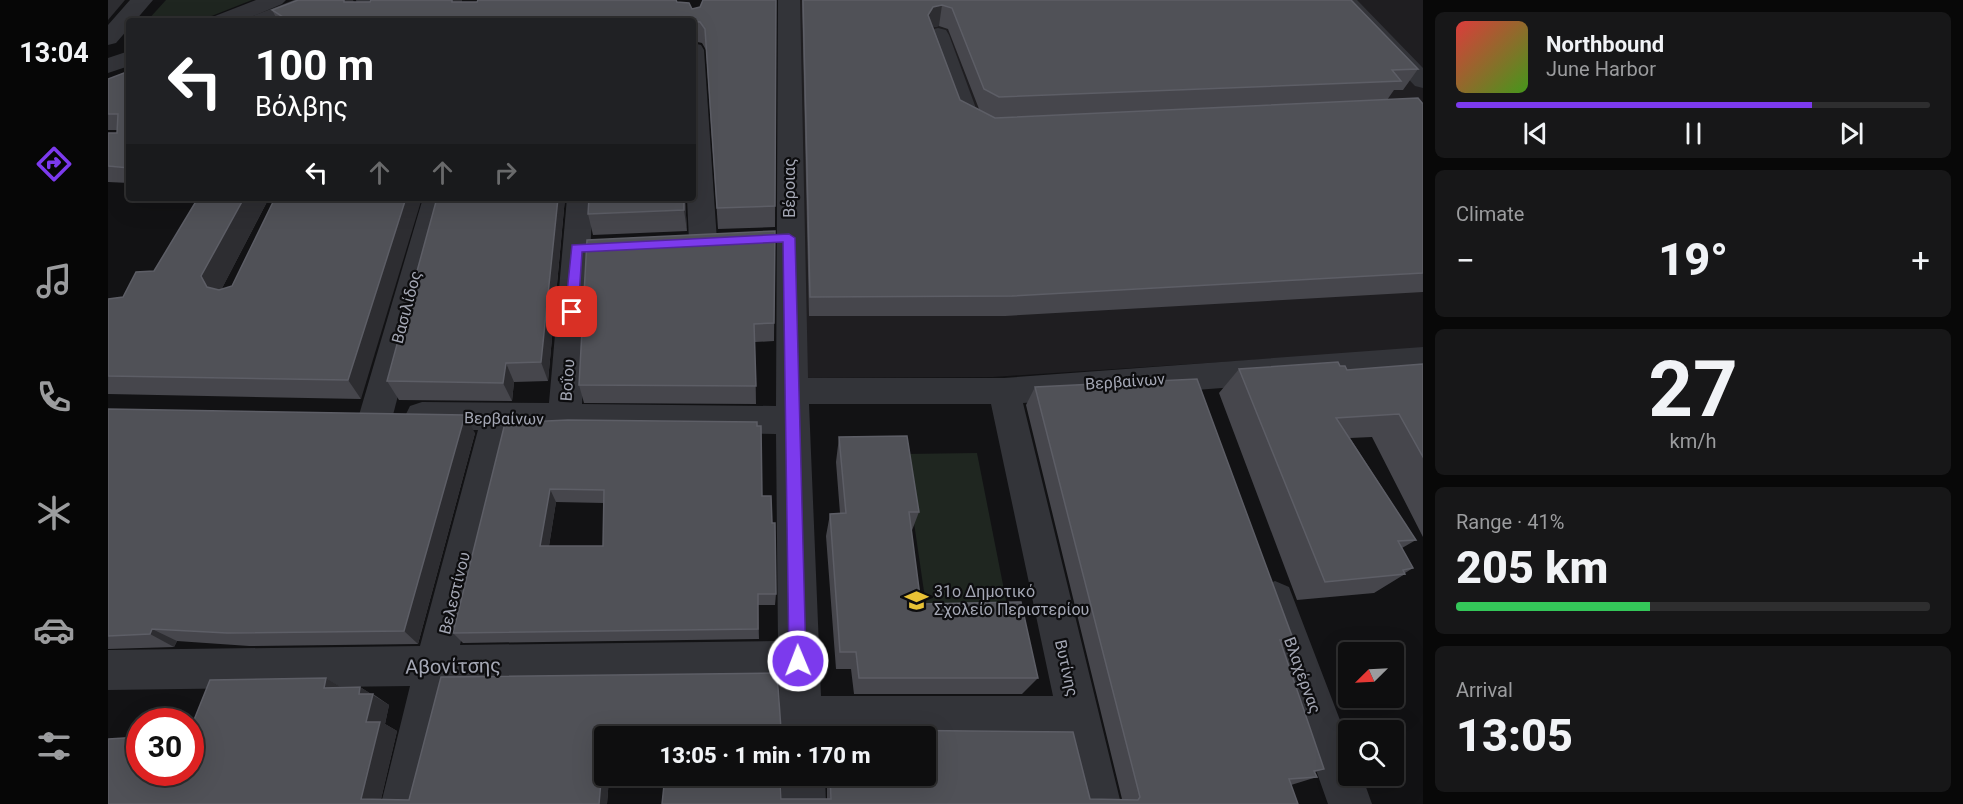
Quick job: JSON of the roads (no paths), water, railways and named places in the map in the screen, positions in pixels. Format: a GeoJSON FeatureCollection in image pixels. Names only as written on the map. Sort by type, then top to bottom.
{"type":"FeatureCollection","features":[{"type":"Feature","properties":{"kind":"street"},"geometry":{"type":"LineString","coordinates":[[108,38],[142,0]]}},
{"type":"Feature","properties":{"kind":"street"},"geometry":{"type":"LineString","coordinates":[[230,18],[275,0]]}},
{"type":"Feature","properties":{"kind":"street"},"geometry":{"type":"LineString","coordinates":[[268,18],[313,0]]}},
{"type":"Feature","properties":{"kind":"street"},"geometry":{"type":"LineString","coordinates":[[367,0],[369,10],[367,18]]}},
{"type":"Feature","properties":{"kind":"street","name":"Βέροιας"},"geometry":{"type":"LineString","coordinates":[[789,0],[778,238],[792,406],[801,726]]}},
{"type":"Feature","properties":{"kind":"street"},"geometry":{"type":"LineString","coordinates":[[1345,0],[1423,81]]}},
{"type":"Feature","properties":{"kind":"street"},"geometry":{"type":"LineString","coordinates":[[938,35],[966,115],[989,128],[1012,127]]}},
{"type":"Feature","properties":{"kind":"street"},"geometry":{"type":"LineString","coordinates":[[108,68],[126,59]]}},
{"type":"Feature","properties":{"kind":"street"},"geometry":{"type":"LineString","coordinates":[[108,68],[126,71]]}},
{"type":"Feature","properties":{"kind":"street"},"geometry":{"type":"LineString","coordinates":[[108,85],[126,74]]}},
{"type":"Feature","properties":{"kind":"street"},"geometry":{"type":"LineString","coordinates":[[696,120],[703,242]]}},
{"type":"Feature","properties":{"kind":"street","name":"Βασιλίδος"},"geometry":{"type":"LineString","coordinates":[[376,415],[435,201]]}},
{"type":"Feature","properties":{"kind":"street","name":"Βοΐου"},"geometry":{"type":"LineString","coordinates":[[564,418],[588,247],[580,201]]}},
{"type":"Feature","properties":{"kind":"street","name":"Βερβαίνων"},"geometry":{"type":"LineString","coordinates":[[341,415],[564,418],[792,406],[1004,391],[1199,392],[1423,360]]}},
{"type":"Feature","properties":{"kind":"street","name":"Βυτίνης"},"geometry":{"type":"LineString","coordinates":[[1004,391],[1099,804]]}},
{"type":"Feature","properties":{"kind":"street","name":"Βελεστίνου"},"geometry":{"type":"LineString","coordinates":[[403,804],[435,666],[498,418]]}},
{"type":"Feature","properties":{"kind":"street","name":"Βλαχέρνας"},"geometry":{"type":"LineString","coordinates":[[1261,562],[1350,804]]}},
{"type":"Feature","properties":{"kind":"street","name":"Αβονίτσης"},"geometry":{"type":"LineString","coordinates":[[108,670],[798,661]]}},
{"type":"Feature","properties":{"kind":"street"},"geometry":{"type":"LineString","coordinates":[[829,726],[1079,717]]}},
{"type":"Feature","properties":{"kind":"street"},"geometry":{"type":"LineString","coordinates":[[803,786],[804,804]]}},
{"type":"Feature","properties":{"kind":"place","name":"31ο Δημοτικό Σχολείο Περιστερίου"},"geometry":{"type":"Point","coordinates":[916,600]}}]}
